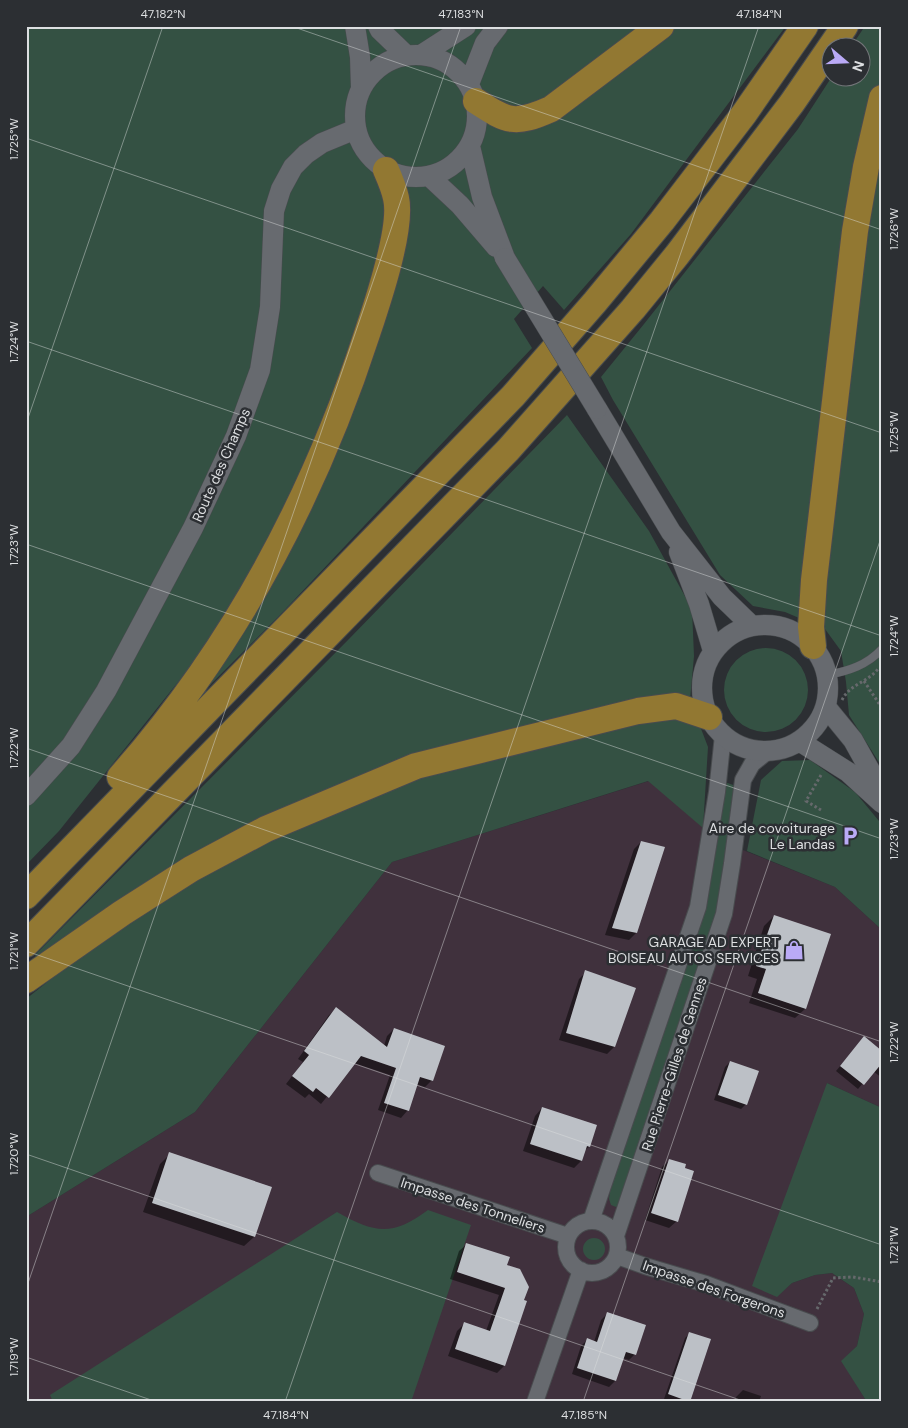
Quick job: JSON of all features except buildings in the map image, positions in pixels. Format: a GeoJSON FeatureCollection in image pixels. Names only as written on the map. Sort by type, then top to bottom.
{"type":"FeatureCollection","features":[{"type":"Feature","properties":{"kind":"highway"},"geometry":{"type":"LineString","coordinates":[[472,93],[510,120],[531,118],[551,109],[661,26]]}},
{"type":"Feature","properties":{"kind":"highway"},"geometry":{"type":"LineString","coordinates":[[26,896],[513,396],[596,302],[656,228],[744,114],[805,26]]}},
{"type":"Feature","properties":{"kind":"highway"},"geometry":{"type":"LineString","coordinates":[[26,944],[514,442],[633,309],[677,255],[792,103],[845,26]]}},
{"type":"Feature","properties":{"kind":"highway"},"geometry":{"type":"LineString","coordinates":[[813,646],[811,627],[814,580],[855,231],[866,167],[882,98]]}},
{"type":"Feature","properties":{"kind":"highway"},"geometry":{"type":"LineString","coordinates":[[90,832],[112,787],[194,684],[259,583],[321,459],[342,406],[373,315],[392,245],[397,218],[397,199],[386,170]]}},
{"type":"Feature","properties":{"kind":"highway"},"geometry":{"type":"LineString","coordinates":[[26,980],[122,913],[191,869],[266,828],[416,766],[638,711],[676,706],[716,726]]}},
{"type":"Feature","properties":{"kind":"street"},"geometry":{"type":"LineString","coordinates":[[355,26],[360,57],[361,89]]}},
{"type":"Feature","properties":{"kind":"street"},"geometry":{"type":"LineString","coordinates":[[378,26],[380,30],[414,55],[440,59],[456,70],[472,93],[478,116],[476,131],[470,146],[460,160],[446,170],[429,176],[414,178],[386,170],[372,159],[362,145],[356,129],[355,108],[361,89],[372,73],[388,62],[414,55],[466,26]]}},
{"type":"Feature","properties":{"kind":"street"},"geometry":{"type":"LineString","coordinates":[[472,93],[485,43],[498,26]]}},
{"type":"Feature","properties":{"kind":"street","name":"Route des Champs"},"geometry":{"type":"LineString","coordinates":[[26,796],[71,746],[106,691],[193,528],[236,436],[260,370],[270,307],[274,211],[281,189],[293,168],[306,154],[322,143],[356,129]]}},
{"type":"Feature","properties":{"kind":"street"},"geometry":{"type":"LineString","coordinates":[[470,146],[482,197],[505,258]]}},
{"type":"Feature","properties":{"kind":"street"},"geometry":{"type":"LineString","coordinates":[[429,176],[460,205],[505,258],[671,532],[722,597],[752,626]]}},
{"type":"Feature","properties":{"kind":"street"},"geometry":{"type":"LineString","coordinates":[[671,532],[699,604],[713,651]]}},
{"type":"Feature","properties":{"kind":"street"},"geometry":{"type":"LineString","coordinates":[[833,707],[799,741],[779,750],[752,750],[736,744],[716,726],[703,701],[702,683],[705,666],[713,651],[724,639],[737,631],[752,626],[769,624],[786,628],[801,635],[813,646],[822,660],[828,675],[828,691],[833,707],[882,792]]}},
{"type":"Feature","properties":{"kind":"street","name":"Rue Pierre-Gilles de Gennes"},"geometry":{"type":"LineString","coordinates":[[591,1220],[698,907],[717,792],[716,726]]}},
{"type":"Feature","properties":{"kind":"street"},"geometry":{"type":"LineString","coordinates":[[799,741],[848,772],[882,803]]}},
{"type":"Feature","properties":{"kind":"street","name":"Rue Pierre-Gilles de Gennes"},"geometry":{"type":"LineString","coordinates":[[617,1256],[618,1242],[616,1236],[724,914],[743,780],[752,764],[768,751]]}},
{"type":"Feature","properties":{"kind":"street","name":"Impasse des Tonneliers"},"geometry":{"type":"LineString","coordinates":[[378,1173],[568,1236]]}},
{"type":"Feature","properties":{"kind":"street"},"geometry":{"type":"LineString","coordinates":[[616,1236],[606,1224],[591,1220],[577,1225],[568,1236],[566,1252],[574,1266],[589,1273],[606,1269],[617,1256]]}},
{"type":"Feature","properties":{"kind":"street","name":"Impasse des Forgerons"},"geometry":{"type":"LineString","coordinates":[[617,1256],[706,1284],[810,1323]]}},
{"type":"Feature","properties":{"kind":"street"},"geometry":{"type":"LineString","coordinates":[[535,1402],[581,1270]]}},
{"type":"Feature","properties":{"kind":"lane"},"geometry":{"type":"LineString","coordinates":[[828,675],[850,671],[875,657],[882,649]]}},
{"type":"Feature","properties":{"kind":"path"},"geometry":{"type":"LineString","coordinates":[[833,707],[856,684],[875,673],[880,665]]}},
{"type":"Feature","properties":{"kind":"path"},"geometry":{"type":"LineString","coordinates":[[856,668],[882,708]]}},
{"type":"Feature","properties":{"kind":"path"},"geometry":{"type":"LineString","coordinates":[[821,810],[806,801],[824,770]]}},
{"type":"Feature","properties":{"kind":"path"},"geometry":{"type":"LineString","coordinates":[[810,1323],[833,1278],[853,1277],[882,1282]]}},
{"type":"Feature","properties":{"kind":"shaded area"},"geometry":{"type":"Polygon","coordinates":[[[649,781],[718,840],[835,887],[882,930],[882,1108],[827,1083],[777,1296],[792,1283],[815,1275],[832,1273],[854,1288],[864,1314],[857,1346],[842,1361],[867,1402],[26,1402],[26,1217],[195,1112],[392,862],[649,781]]]}},
{"type":"Feature","properties":{"kind":"green space"},"geometry":{"type":"Polygon","coordinates":[[[26,26],[786,26],[631,234],[564,310],[543,286],[514,319],[532,348],[279,616],[207,688],[186,672],[59,831],[26,865],[26,26]]]}},
{"type":"Feature","properties":{"kind":"green space"},"geometry":{"type":"Polygon","coordinates":[[[865,26],[882,26],[882,767],[849,715],[841,651],[825,629],[785,612],[753,606],[720,575],[613,400],[601,377],[798,129],[825,88],[870,88],[870,38],[857,38],[865,26]]]}},
{"type":"Feature","properties":{"kind":"green space"},"geometry":{"type":"Polygon","coordinates":[[[567,415],[649,531],[692,609],[694,656],[690,700],[708,747],[703,828],[648,781],[392,862],[195,1112],[26,1217],[26,999],[51,979],[35,955],[348,640],[567,415]]]}},
{"type":"Feature","properties":{"kind":"green space"},"geometry":{"type":"Polygon","coordinates":[[[766,648],[782,651],[796,660],[805,674],[808,690],[805,706],[796,720],[782,729],[766,732],[750,729],[736,720],[727,706],[724,690],[727,674],[736,660],[750,651],[766,648]]]}},
{"type":"Feature","properties":{"kind":"green space"},"geometry":{"type":"Polygon","coordinates":[[[810,760],[855,792],[879,821],[882,819],[882,930],[835,887],[747,851],[761,780],[782,761],[810,760]]]}},
{"type":"Feature","properties":{"kind":"green space"},"geometry":{"type":"Polygon","coordinates":[[[725,782],[736,786],[721,908],[622,1202],[616,1207],[611,1205],[609,1199],[610,1191],[705,906],[725,782]]]}},
{"type":"Feature","properties":{"kind":"green space"},"geometry":{"type":"Polygon","coordinates":[[[827,1083],[882,1108],[882,1402],[867,1402],[841,1361],[857,1346],[864,1314],[854,1288],[832,1273],[815,1275],[792,1283],[777,1297],[752,1286],[827,1083]]]}},
{"type":"Feature","properties":{"kind":"green space"},"geometry":{"type":"Polygon","coordinates":[[[428,1210],[471,1225],[411,1402],[53,1402],[50,1395],[337,1212],[362,1224],[383,1229],[404,1225],[428,1210]]]}},
{"type":"Feature","properties":{"kind":"green space"},"geometry":{"type":"Polygon","coordinates":[[[594,1238],[602,1241],[605,1249],[602,1257],[594,1260],[586,1257],[583,1249],[586,1241],[594,1238]]]}},
{"type":"Feature","properties":{"kind":"place","name":"Aire de covoiturage Le Landas"},"geometry":{"type":"Point","coordinates":[850,836]}},
{"type":"Feature","properties":{"kind":"place","name":"GARAGE AD EXPERT BOISEAU AUTOS SERVICES"},"geometry":{"type":"Point","coordinates":[794,950]}}]}
